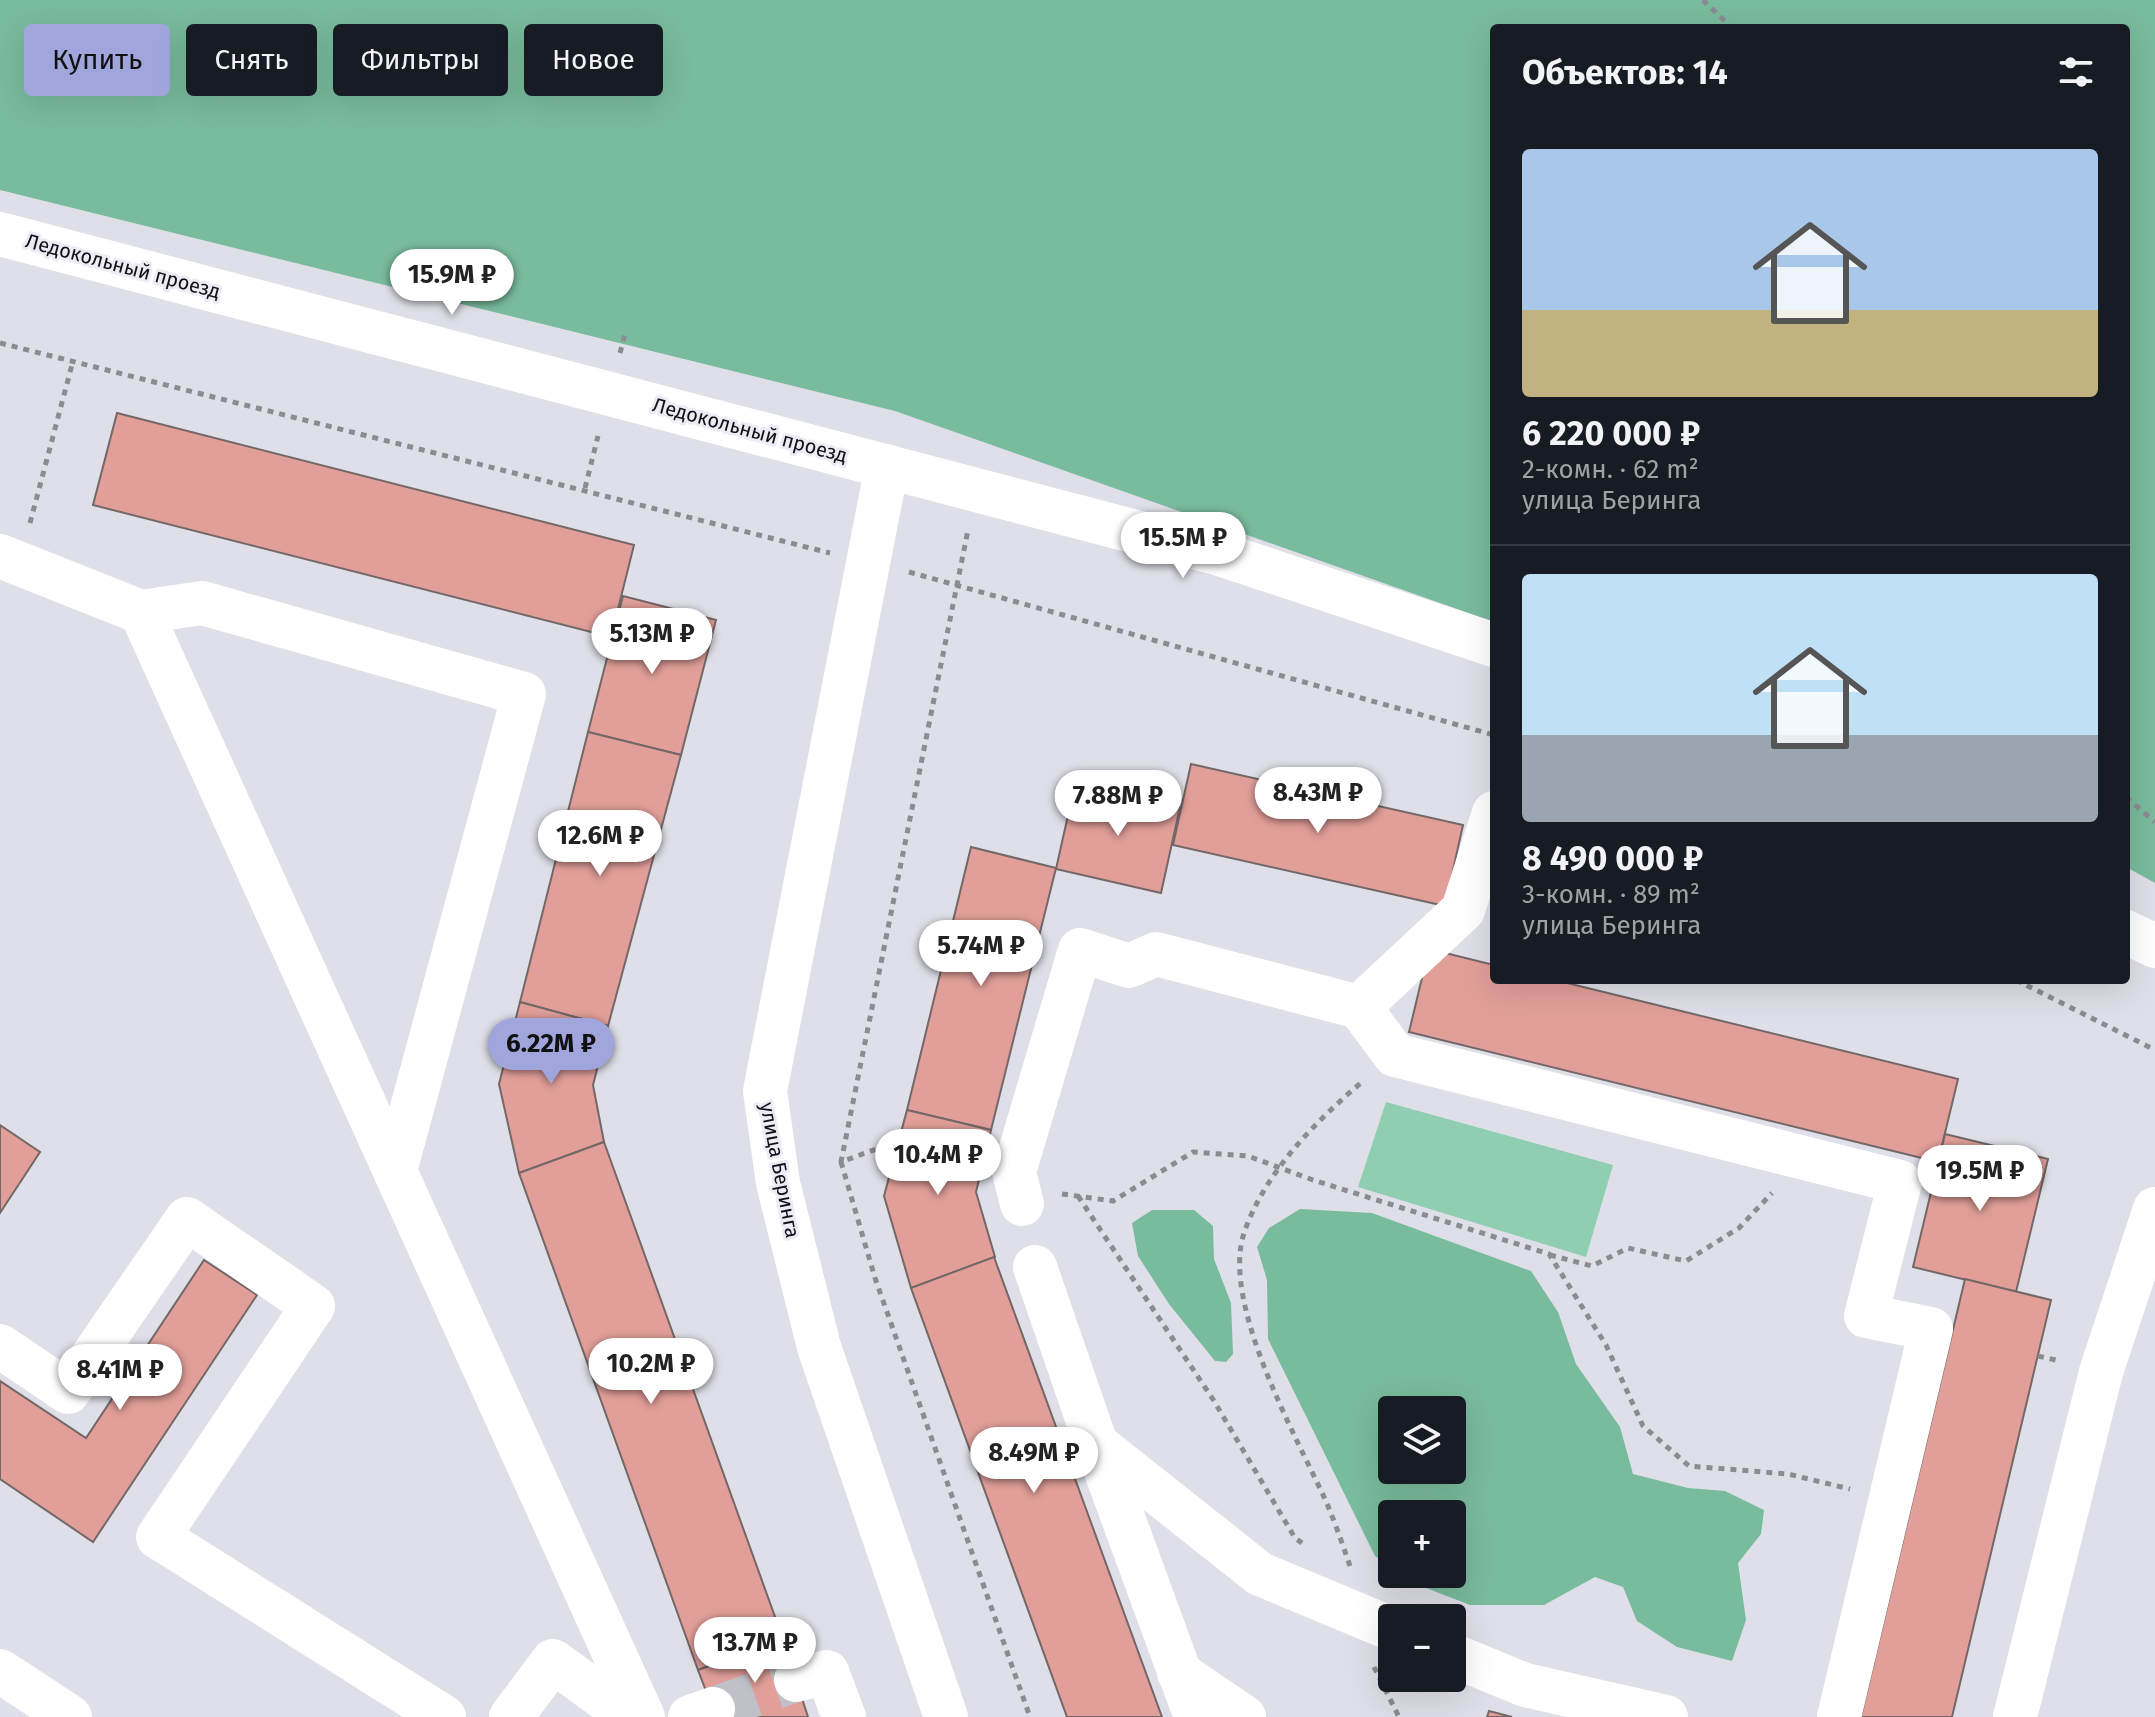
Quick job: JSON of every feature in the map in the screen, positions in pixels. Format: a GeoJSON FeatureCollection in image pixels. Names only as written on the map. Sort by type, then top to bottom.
{"type":"FeatureCollection","features":[{"type":"Feature","properties":{"kind":"street","name":"Ледокольный проезд"},"geometry":{"type":"LineString","coordinates":[[0,234],[1220,554],[1490,644]]}},
{"type":"Feature","properties":{"kind":"street","name":"улица Беринга"},"geometry":{"type":"LineString","coordinates":[[887,466],[765,1091],[778,1183],[819,1347],[946,1717]]}},
{"type":"Feature","properties":{"kind":"street"},"geometry":{"type":"LineString","coordinates":[[9,562],[141,612],[202,603],[524,694],[395,1171]]}},
{"type":"Feature","properties":{"kind":"street"},"geometry":{"type":"LineString","coordinates":[[141,612],[643,1717]]}},
{"type":"Feature","properties":{"kind":"street"},"geometry":{"type":"LineString","coordinates":[[1359,1007],[1463,910],[1490,826]]}},
{"type":"Feature","properties":{"kind":"street"},"geometry":{"type":"LineString","coordinates":[[2130,934],[2155,946]]}},
{"type":"Feature","properties":{"kind":"street"},"geometry":{"type":"LineString","coordinates":[[1018,1188],[1080,950],[1129,966],[1156,954],[1359,1007],[1395,1055],[1900,1182],[1866,1316],[1931,1329],[1839,1717]]}},
{"type":"Feature","properties":{"kind":"street"},"geometry":{"type":"LineString","coordinates":[[2015,1717],[2101,1372],[2155,1209]]}},
{"type":"Feature","properties":{"kind":"street"},"geometry":{"type":"LineString","coordinates":[[0,1346],[68,1392],[187,1219],[313,1306],[158,1537],[444,1717]]}},
{"type":"Feature","properties":{"kind":"street"},"geometry":{"type":"LineString","coordinates":[[1035,1267],[1196,1717]]}},
{"type":"Feature","properties":{"kind":"street"},"geometry":{"type":"LineString","coordinates":[[1096,1444],[1260,1574],[1378,1623]]}},
{"type":"Feature","properties":{"kind":"street"},"geometry":{"type":"LineString","coordinates":[[511,1717],[553,1661],[630,1717]]}},
{"type":"Feature","properties":{"kind":"street"},"geometry":{"type":"LineString","coordinates":[[1466,1661],[1525,1685],[1666,1717]]}},
{"type":"Feature","properties":{"kind":"street"},"geometry":{"type":"LineString","coordinates":[[0,1671],[70,1717]]}},
{"type":"Feature","properties":{"kind":"street"},"geometry":{"type":"LineString","coordinates":[[796,1680],[827,1672],[844,1717]]}},
{"type":"Feature","properties":{"kind":"street"},"geometry":{"type":"LineString","coordinates":[[1179,1673],[1244,1717]]}},
{"type":"Feature","properties":{"kind":"path"},"geometry":{"type":"LineString","coordinates":[[1703,0],[1728,24]]}},
{"type":"Feature","properties":{"kind":"path"},"geometry":{"type":"LineString","coordinates":[[0,343],[957,583],[1490,734]]}},
{"type":"Feature","properties":{"kind":"path"},"geometry":{"type":"LineString","coordinates":[[9,562],[73,361]]}},
{"type":"Feature","properties":{"kind":"path"},"geometry":{"type":"LineString","coordinates":[[976,490],[841,1162],[875,1278],[1030,1717]]}},
{"type":"Feature","properties":{"kind":"path"},"geometry":{"type":"LineString","coordinates":[[2130,800],[2155,822]]}},
{"type":"Feature","properties":{"kind":"path"},"geometry":{"type":"LineString","coordinates":[[2024,984],[2155,1050]]}},
{"type":"Feature","properties":{"kind":"path"},"geometry":{"type":"LineString","coordinates":[[1395,1055],[1339,1102],[1278,1168],[1244,1235],[1240,1286],[1274,1392],[1326,1501],[1355,1580],[1353,1613],[1375,1670],[1399,1717]]}},
{"type":"Feature","properties":{"kind":"path"},"geometry":{"type":"LineString","coordinates":[[841,1162],[898,1141]]}},
{"type":"Feature","properties":{"kind":"path"},"geometry":{"type":"LineString","coordinates":[[1018,1188],[1113,1201],[1193,1152],[1248,1156],[1592,1266],[1628,1248],[1686,1261],[1739,1228],[1809,1159]]}},
{"type":"Feature","properties":{"kind":"path"},"geometry":{"type":"LineString","coordinates":[[1078,1196],[1214,1401],[1295,1538],[1307,1546]]}},
{"type":"Feature","properties":{"kind":"path"},"geometry":{"type":"LineString","coordinates":[[1549,1254],[1606,1345],[1643,1426],[1689,1466],[1788,1474],[1890,1499]]}},
{"type":"Feature","properties":{"kind":"green space"},"geometry":{"type":"Polygon","coordinates":[[[0,0],[2155,0],[2155,883],[2130,869],[2130,24],[1490,24],[1490,621],[895,411],[0,190],[0,0]]]}},
{"type":"Feature","properties":{"kind":"green space"},"geometry":{"type":"Polygon","coordinates":[[[1386,1102],[1613,1165],[1586,1257],[1358,1187],[1386,1102]]]}},
{"type":"Feature","properties":{"kind":"green space"},"geometry":{"type":"Polygon","coordinates":[[[1300,1209],[1372,1213],[1531,1271],[1558,1312],[1576,1364],[1620,1427],[1633,1474],[1688,1488],[1725,1491],[1764,1510],[1761,1534],[1738,1563],[1746,1620],[1732,1661],[1677,1647],[1637,1621],[1623,1587],[1595,1577],[1544,1605],[1470,1605],[1426,1588],[1466,1588],[1466,1500],[1378,1500],[1378,1558],[1375,1556],[1268,1339],[1267,1280],[1257,1247],[1269,1228],[1300,1209]]]}},
{"type":"Feature","properties":{"kind":"green space"},"geometry":{"type":"Polygon","coordinates":[[[1152,1210],[1194,1210],[1213,1226],[1214,1259],[1231,1303],[1233,1354],[1226,1362],[1215,1361],[1169,1304],[1138,1256],[1132,1223],[1152,1210]]]}},
{"type":"Feature","properties":{"kind":"building"},"geometry":{"type":"Polygon","coordinates":[[[117,413],[634,545],[611,637],[93,505],[117,413]]]}},
{"type":"Feature","properties":{"kind":"building"},"geometry":{"type":"Polygon","coordinates":[[[623,596],[716,620],[681,755],[588,732],[623,596]]]}},
{"type":"Feature","properties":{"kind":"building"},"geometry":{"type":"Polygon","coordinates":[[[588,732],[681,755],[608,1026],[520,1002],[588,732]]]}},
{"type":"Feature","properties":{"kind":"building"},"geometry":{"type":"Polygon","coordinates":[[[1191,764],[1463,825],[1445,906],[1173,845],[1191,764]]]}},
{"type":"Feature","properties":{"kind":"building"},"geometry":{"type":"Polygon","coordinates":[[[1075,784],[1180,807],[1161,893],[1056,869],[1075,784]]]}},
{"type":"Feature","properties":{"kind":"building"},"geometry":{"type":"Polygon","coordinates":[[[971,847],[1056,868],[991,1130],[907,1110],[971,847]]]}},
{"type":"Feature","properties":{"kind":"building"},"geometry":{"type":"Polygon","coordinates":[[[1429,949],[1490,964],[1490,984],[1571,984],[1958,1079],[1938,1162],[1409,1032],[1429,949]]]}},
{"type":"Feature","properties":{"kind":"building"},"geometry":{"type":"Polygon","coordinates":[[[520,1002],[608,1026],[593,1085],[604,1142],[519,1173],[499,1084],[520,1002]]]}},
{"type":"Feature","properties":{"kind":"building"},"geometry":{"type":"Polygon","coordinates":[[[907,1110],[991,1130],[976,1192],[995,1257],[911,1288],[884,1196],[907,1110]]]}},
{"type":"Feature","properties":{"kind":"building"},"geometry":{"type":"Polygon","coordinates":[[[0,1125],[40,1152],[0,1213],[0,1125]]]}},
{"type":"Feature","properties":{"kind":"building"},"geometry":{"type":"Polygon","coordinates":[[[1945,1134],[2048,1159],[2016,1292],[1913,1267],[1945,1134]]]}},
{"type":"Feature","properties":{"kind":"building"},"geometry":{"type":"Polygon","coordinates":[[[604,1142],[783,1639],[698,1670],[519,1173],[604,1142]]]}},
{"type":"Feature","properties":{"kind":"building"},"geometry":{"type":"Polygon","coordinates":[[[994,1257],[1162,1717],[1067,1717],[911,1288],[994,1257]]]}},
{"type":"Feature","properties":{"kind":"building"},"geometry":{"type":"Polygon","coordinates":[[[204,1260],[257,1295],[93,1542],[0,1479],[0,1381],[86,1438],[204,1260]]]}},
{"type":"Feature","properties":{"kind":"building"},"geometry":{"type":"Polygon","coordinates":[[[1965,1279],[2051,1300],[1952,1717],[1861,1717],[1965,1279]]]}},
{"type":"Feature","properties":{"kind":"building"},"geometry":{"type":"Polygon","coordinates":[[[783,1639],[808,1717],[716,1717],[698,1670],[783,1639]]]}},
{"type":"Feature","properties":{"kind":"building"},"geometry":{"type":"Polygon","coordinates":[[[1489,1711],[1512,1717],[1487,1717],[1489,1711]]]}},
{"type":"Feature","properties":{"kind":"tunnel"},"geometry":{"type":"LineString","coordinates":[[713,1709],[796,1680]]}}]}
